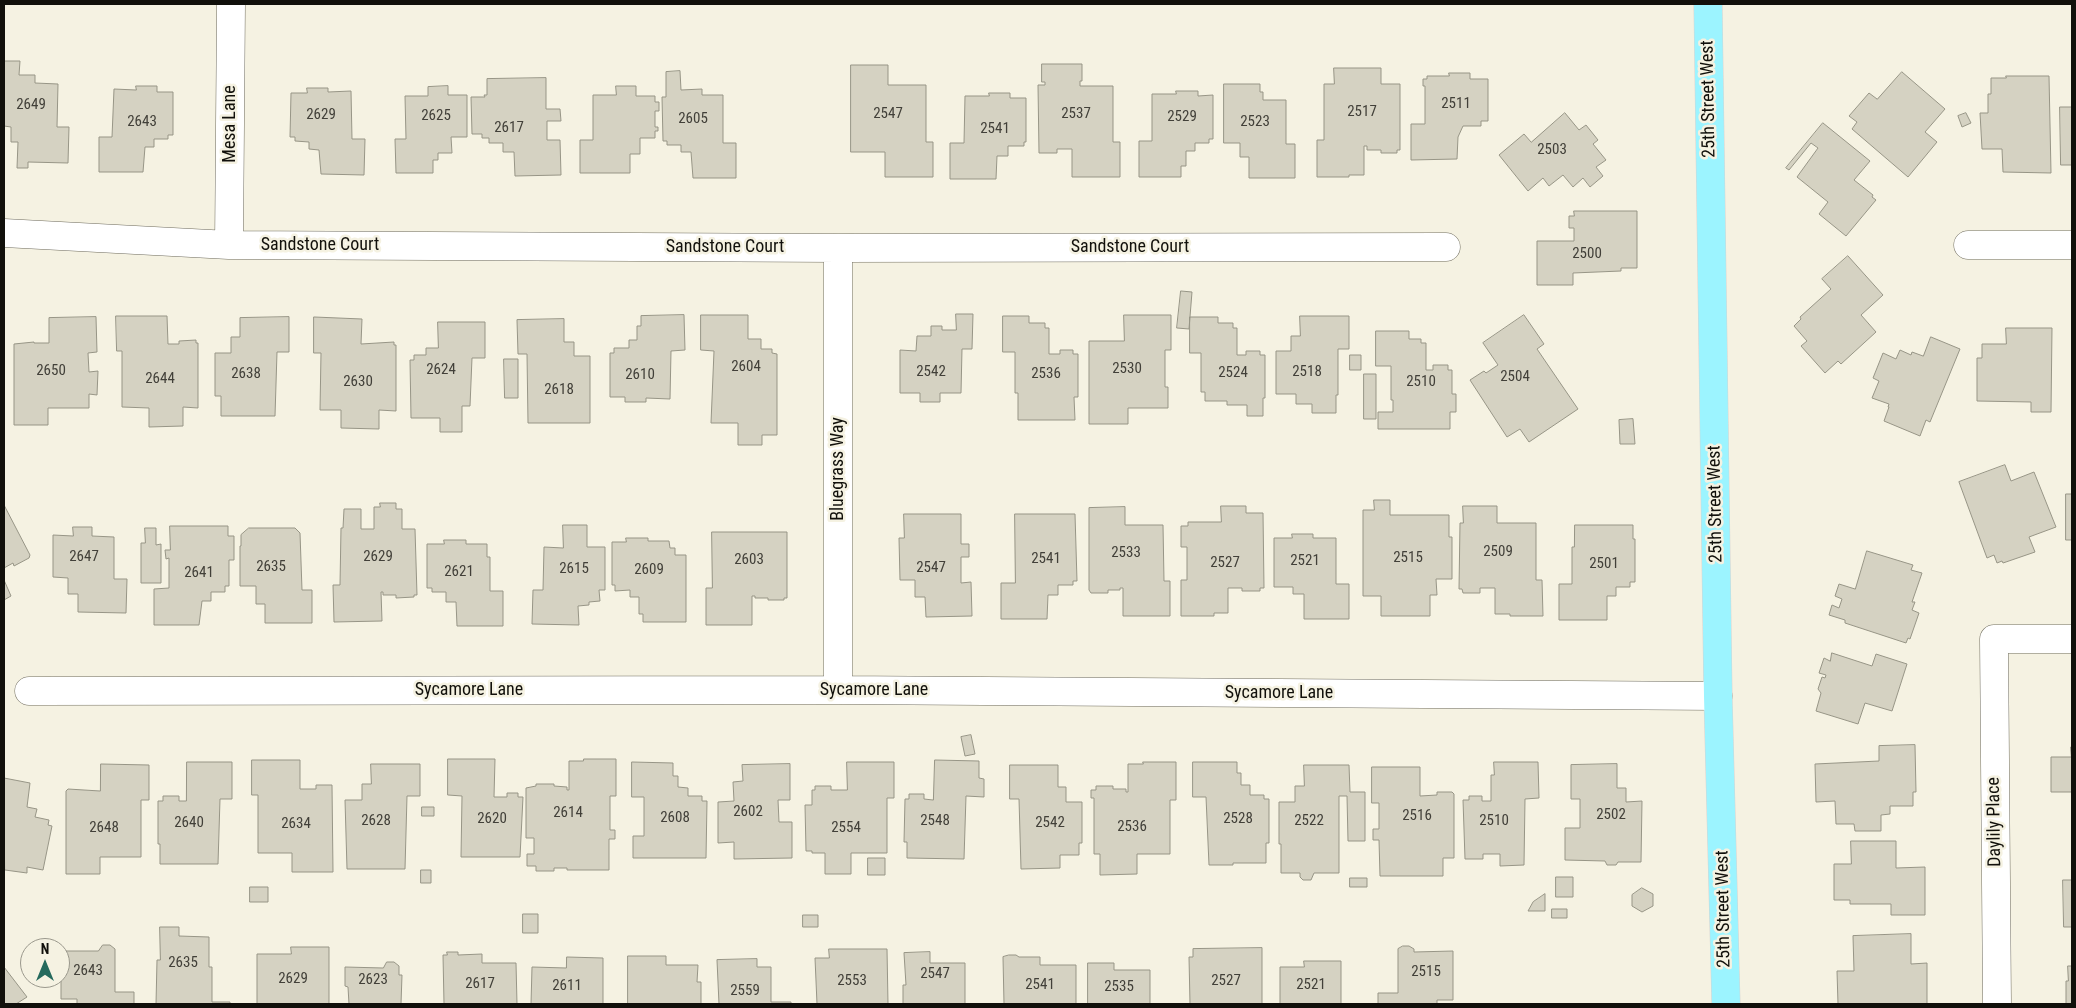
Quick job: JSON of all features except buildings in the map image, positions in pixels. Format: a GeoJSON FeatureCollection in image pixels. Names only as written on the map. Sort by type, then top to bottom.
{"type":"FeatureCollection","features":[{"type":"Feature","properties":{"kind":"main road","name":"25th Street West"},"geometry":{"type":"LineString","coordinates":[[1708,4],[1718,696],[1726,1004]]}},
{"type":"Feature","properties":{"kind":"street","name":"Mesa Lane"},"geometry":{"type":"LineString","coordinates":[[229,245],[231,4]]}},
{"type":"Feature","properties":{"kind":"street","name":"Sandstone Court"},"geometry":{"type":"LineString","coordinates":[[4,233],[229,245],[838,248],[1446,247]]}},
{"type":"Feature","properties":{"kind":"street"},"geometry":{"type":"LineString","coordinates":[[1968,245],[2072,245]]}},
{"type":"Feature","properties":{"kind":"street","name":"Bluegrass Way"},"geometry":{"type":"LineString","coordinates":[[838,248],[838,690]]}},
{"type":"Feature","properties":{"kind":"street","name":"Daylily Place"},"geometry":{"type":"LineString","coordinates":[[1997,1004],[1994,639],[2072,639]]}},
{"type":"Feature","properties":{"kind":"street","name":"Sycamore Lane"},"geometry":{"type":"LineString","coordinates":[[29,691],[838,690],[1718,696]]}}]}
